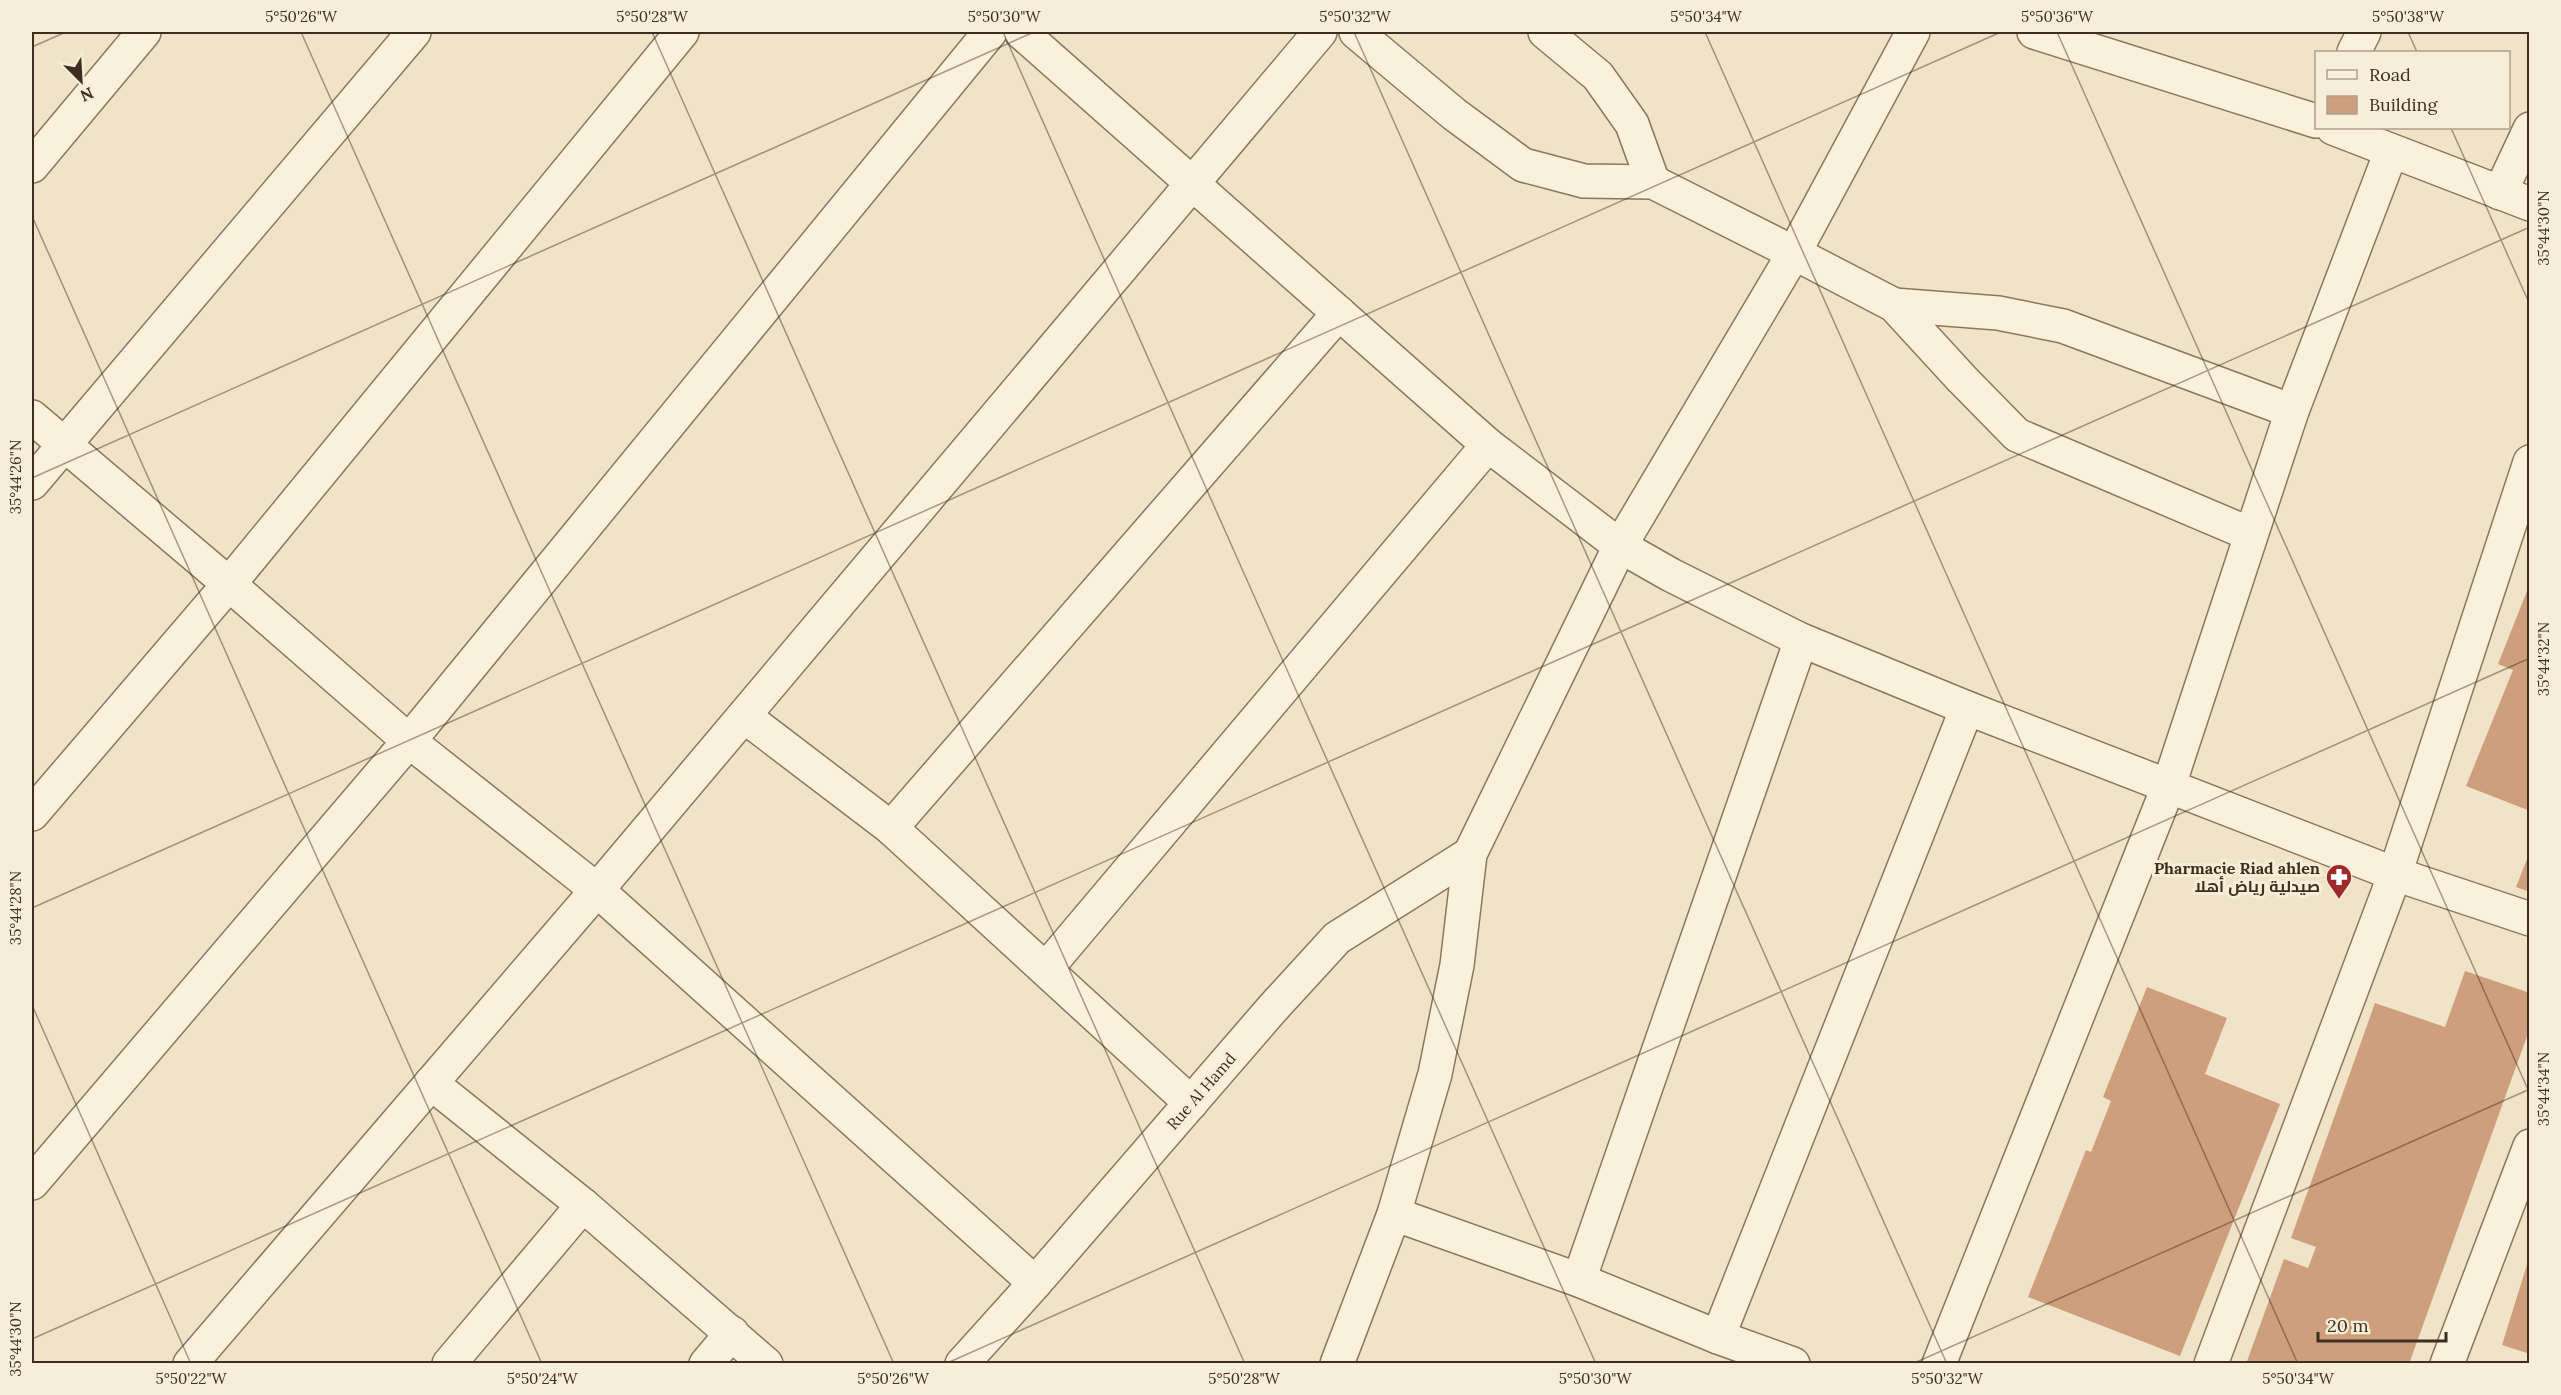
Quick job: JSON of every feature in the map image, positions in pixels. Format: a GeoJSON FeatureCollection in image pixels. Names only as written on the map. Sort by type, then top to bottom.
{"type":"FeatureCollection","features":[{"type":"Feature","properties":{"kind":"street"},"geometry":{"type":"LineString","coordinates":[[32,166],[144,32]]}},
{"type":"Feature","properties":{"kind":"street"},"geometry":{"type":"LineString","coordinates":[[32,483],[414,32]]}},
{"type":"Feature","properties":{"kind":"street"},"geometry":{"type":"LineString","coordinates":[[32,814],[229,584],[682,32]]}},
{"type":"Feature","properties":{"kind":"street"},"geometry":{"type":"LineString","coordinates":[[32,1183],[409,741],[990,32]]}},
{"type":"Feature","properties":{"kind":"street"},"geometry":{"type":"LineString","coordinates":[[1021,32],[1488,445],[1620,546],[1671,575],[1800,640],[1968,708],[2396,874],[2529,919]]}},
{"type":"Feature","properties":{"kind":"street"},"geometry":{"type":"LineString","coordinates":[[190,1364],[597,890],[1320,32]]}},
{"type":"Feature","properties":{"kind":"street"},"geometry":{"type":"LineString","coordinates":[[1356,32],[1454,114],[1523,165],[1584,181],[1653,182],[1794,253],[1894,305],[2017,435],[2250,534]]}},
{"type":"Feature","properties":{"kind":"street"},"geometry":{"type":"LineString","coordinates":[[1545,32],[1598,76],[1632,124],[1653,182]]}},
{"type":"Feature","properties":{"kind":"street"},"geometry":{"type":"LineString","coordinates":[[1337,1364],[1394,1214],[1435,1074],[1457,965],[1470,854],[1620,546],[1794,253],[1913,32]]}},
{"type":"Feature","properties":{"kind":"street"},"geometry":{"type":"LineString","coordinates":[[2034,32],[2315,121]]}},
{"type":"Feature","properties":{"kind":"street"},"geometry":{"type":"LineString","coordinates":[[2354,51],[2364,32]]}},
{"type":"Feature","properties":{"kind":"street"},"geometry":{"type":"LineString","coordinates":[[2335,129],[2515,198],[2529,129]]}},
{"type":"Feature","properties":{"kind":"street"},"geometry":{"type":"LineString","coordinates":[[1939,1364],[2169,785],[2292,411],[2391,152]]}},
{"type":"Feature","properties":{"kind":"street"},"geometry":{"type":"LineString","coordinates":[[1894,305],[1998,313],[2063,326],[2292,411]]}},
{"type":"Feature","properties":{"kind":"street"},"geometry":{"type":"LineString","coordinates":[[891,828],[1339,313]]}},
{"type":"Feature","properties":{"kind":"street"},"geometry":{"type":"LineString","coordinates":[[32,417],[409,741],[597,890],[1035,1283]]}},
{"type":"Feature","properties":{"kind":"street"},"geometry":{"type":"LineString","coordinates":[[1046,969],[1488,445]]}},
{"type":"Feature","properties":{"kind":"street"},"geometry":{"type":"LineString","coordinates":[[2211,1364],[2396,874],[2529,462]]}},
{"type":"Feature","properties":{"kind":"street"},"geometry":{"type":"LineString","coordinates":[[1579,1280],[1800,640]]}},
{"type":"Feature","properties":{"kind":"street"},"geometry":{"type":"LineString","coordinates":[[1718,1337],[1968,708]]}},
{"type":"Feature","properties":{"kind":"street"},"geometry":{"type":"LineString","coordinates":[[744,716],[891,828],[1191,1103]]}},
{"type":"Feature","properties":{"kind":"street","name":"Rue Al Hamd"},"geometry":{"type":"LineString","coordinates":[[962,1364],[1272,1009],[1337,938],[1470,854]]}},
{"type":"Feature","properties":{"kind":"street"},"geometry":{"type":"LineString","coordinates":[[431,1083],[582,1205],[766,1364]]}},
{"type":"Feature","properties":{"kind":"street"},"geometry":{"type":"LineString","coordinates":[[2447,1364],[2529,1146]]}},
{"type":"Feature","properties":{"kind":"street"},"geometry":{"type":"LineString","coordinates":[[449,1364],[582,1205]]}},
{"type":"Feature","properties":{"kind":"street"},"geometry":{"type":"LineString","coordinates":[[1394,1214],[1579,1280],[1718,1337],[1793,1364]]}},
{"type":"Feature","properties":{"kind":"street"},"geometry":{"type":"LineString","coordinates":[[706,1364],[732,1333]]}},
{"type":"Feature","properties":{"kind":"building"},"geometry":{"type":"Polygon","coordinates":[[[2529,586],[2530,811],[2466,786],[2513,670],[2498,664],[2529,586]]]}},
{"type":"Feature","properties":{"kind":"building"},"geometry":{"type":"Polygon","coordinates":[[[2530,854],[2530,892],[2516,887],[2530,854]]]}},
{"type":"Feature","properties":{"kind":"building"},"geometry":{"type":"Polygon","coordinates":[[[2465,971],[2530,993],[2530,1028],[2409,1364],[2246,1364],[2284,1259],[2308,1268],[2316,1247],[2291,1238],[2375,1003],[2445,1027],[2465,971]]]}},
{"type":"Feature","properties":{"kind":"building"},"geometry":{"type":"Polygon","coordinates":[[[2147,987],[2227,1018],[2205,1074],[2280,1104],[2180,1356],[2028,1297],[2086,1150],[2091,1152],[2111,1101],[2103,1097],[2147,987]]]}},
{"type":"Feature","properties":{"kind":"building"},"geometry":{"type":"Polygon","coordinates":[[[2530,1255],[2530,1354],[2502,1345],[2530,1255]]]}},
{"type":"Feature","properties":{"kind":"place","name":"Pharmacie Riad ahlen صيدلية رياض أهلا"},"geometry":{"type":"Point","coordinates":[2339,900]}}]}
